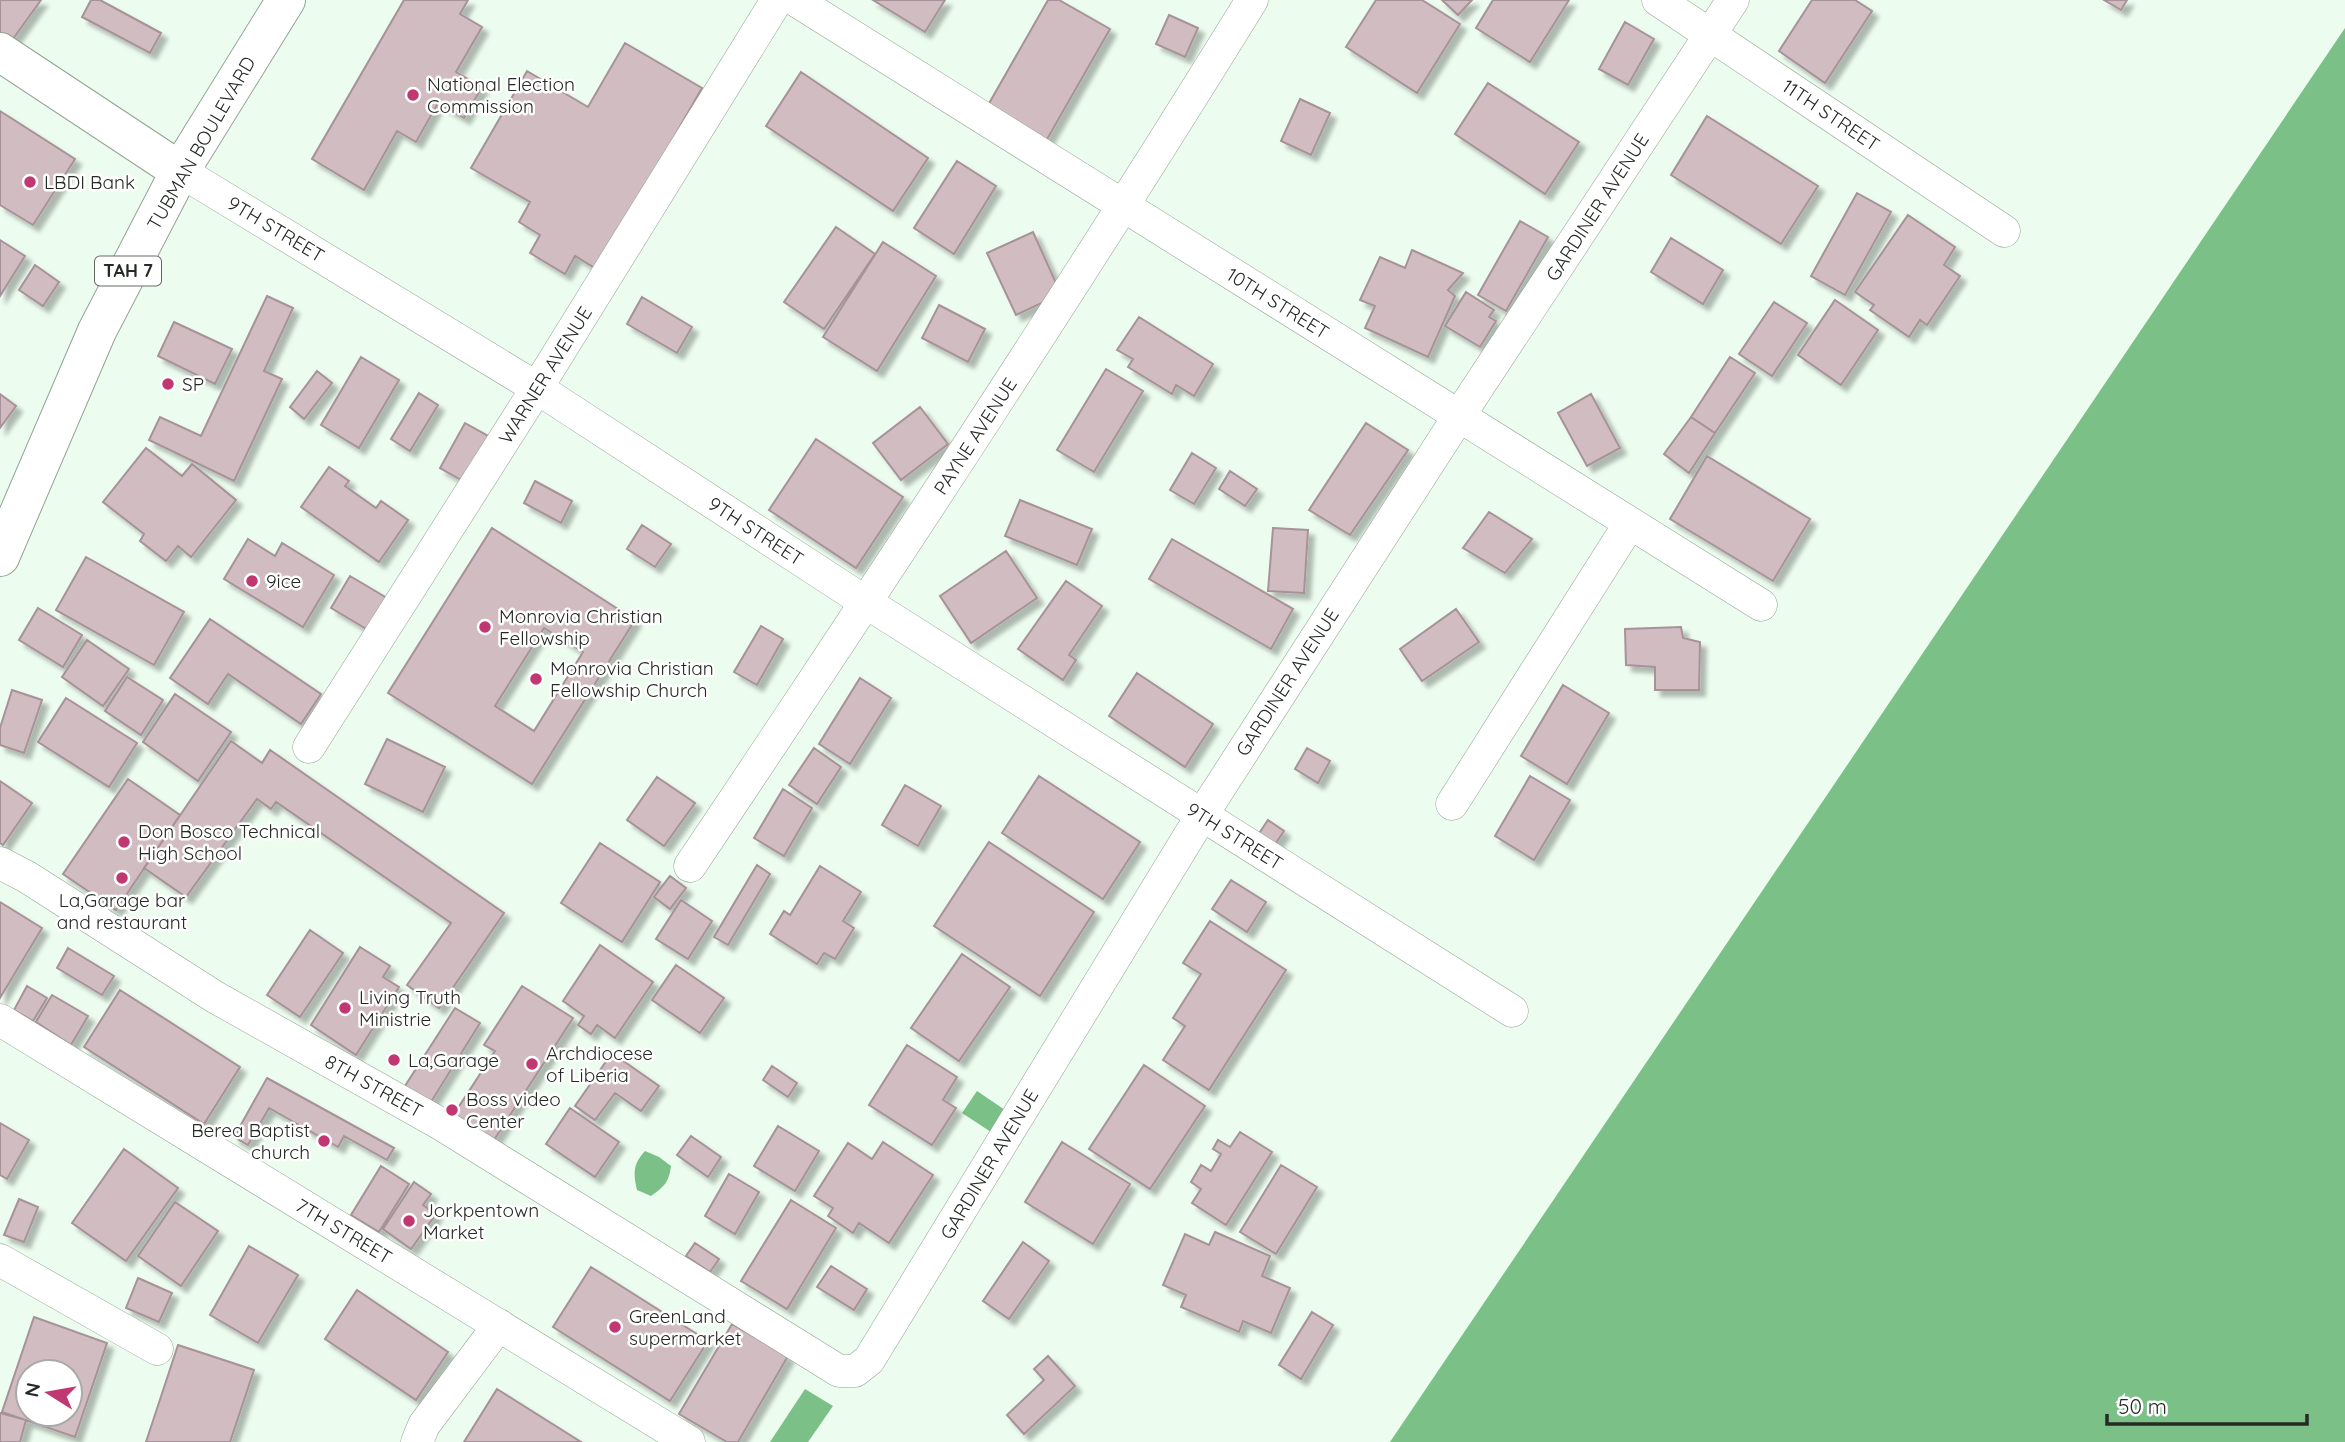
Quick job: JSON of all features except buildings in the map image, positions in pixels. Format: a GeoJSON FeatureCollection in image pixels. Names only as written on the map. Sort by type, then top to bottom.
{"type":"FeatureCollection","features":[{"type":"Feature","properties":{"kind":"main road","name":"TUBMAN BOULEVARD"},"geometry":{"type":"LineString","coordinates":[[0,556],[97,331],[180,171],[286,0]]}},
{"type":"Feature","properties":{"kind":"main road","name":"9TH STREET"},"geometry":{"type":"LineString","coordinates":[[0,52],[180,171]]}},
{"type":"Feature","properties":{"kind":"street","name":"WARNER AVENUE"},"geometry":{"type":"LineString","coordinates":[[309,747],[537,388],[778,0]]}},
{"type":"Feature","properties":{"kind":"street","name":"10TH STREET"},"geometry":{"type":"LineString","coordinates":[[795,0],[1761,605]]}},
{"type":"Feature","properties":{"kind":"street","name":"PAYNE AVENUE"},"geometry":{"type":"LineString","coordinates":[[690,866],[867,603],[1124,206],[1252,0]]}},
{"type":"Feature","properties":{"kind":"street","name":"11TH STREET"},"geometry":{"type":"LineString","coordinates":[[1658,0],[2004,231]]}},
{"type":"Feature","properties":{"kind":"street","name":"GARDINER AVENUE"},"geometry":{"type":"LineString","coordinates":[[855,1371],[869,1360],[1202,815],[1459,416],[1733,0]]}},
{"type":"Feature","properties":{"kind":"street","name":"9TH STREET"},"geometry":{"type":"LineString","coordinates":[[180,171],[537,388],[867,603],[1512,1011]]}},
{"type":"Feature","properties":{"kind":"street"},"geometry":{"type":"LineString","coordinates":[[1452,804],[1630,523]]}},
{"type":"Feature","properties":{"kind":"street","name":"8TH STREET"},"geometry":{"type":"LineString","coordinates":[[0,863],[27,877],[215,997],[439,1123],[839,1371],[855,1371]]}},
{"type":"Feature","properties":{"kind":"street","name":"7TH STREET"},"geometry":{"type":"LineString","coordinates":[[0,1020],[689,1442]]}},
{"type":"Feature","properties":{"kind":"street"},"geometry":{"type":"LineString","coordinates":[[0,1260],[157,1349]]}},
{"type":"Feature","properties":{"kind":"street"},"geometry":{"type":"LineString","coordinates":[[417,1442],[424,1425],[499,1325]]}},
{"type":"Feature","properties":{"kind":"shaded area"},"geometry":{"type":"Polygon","coordinates":[[[2345,28],[2345,1442],[1390,1442],[2345,28]]]}},
{"type":"Feature","properties":{"kind":"shaded area"},"geometry":{"type":"Polygon","coordinates":[[[977,1091],[1005,1110],[991,1132],[962,1113],[977,1091]]]}},
{"type":"Feature","properties":{"kind":"shaded area"},"geometry":{"type":"Polygon","coordinates":[[[645,1151],[671,1166],[665,1184],[651,1196],[637,1190],[635,1179],[636,1165],[645,1151]]]}},
{"type":"Feature","properties":{"kind":"shaded area"},"geometry":{"type":"Polygon","coordinates":[[[805,1389],[833,1406],[808,1442],[770,1442],[805,1389]]]}},
{"type":"Feature","properties":{"kind":"place","name":"National Election Commission"},"geometry":{"type":"Point","coordinates":[413,95]}},
{"type":"Feature","properties":{"kind":"place","name":"LBDI Bank"},"geometry":{"type":"Point","coordinates":[30,182]}},
{"type":"Feature","properties":{"kind":"place","name":"SP"},"geometry":{"type":"Point","coordinates":[168,384]}},
{"type":"Feature","properties":{"kind":"place","name":"9ice"},"geometry":{"type":"Point","coordinates":[252,581]}},
{"type":"Feature","properties":{"kind":"place","name":"Monrovia Christian Fellowship"},"geometry":{"type":"Point","coordinates":[485,627]}},
{"type":"Feature","properties":{"kind":"place","name":"Monrovia Christian Fellowship Church"},"geometry":{"type":"Point","coordinates":[536,679]}},
{"type":"Feature","properties":{"kind":"place","name":"Don Bosco Technical High School"},"geometry":{"type":"Point","coordinates":[124,842]}},
{"type":"Feature","properties":{"kind":"place","name":"La,Garage bar and restaurant"},"geometry":{"type":"Point","coordinates":[122,878]}},
{"type":"Feature","properties":{"kind":"place","name":"Living Truth Ministrie"},"geometry":{"type":"Point","coordinates":[345,1008]}},
{"type":"Feature","properties":{"kind":"place","name":"La,Garage"},"geometry":{"type":"Point","coordinates":[394,1060]}},
{"type":"Feature","properties":{"kind":"place","name":"Archdiocese of Liberia"},"geometry":{"type":"Point","coordinates":[532,1064]}},
{"type":"Feature","properties":{"kind":"place","name":"Boss video Center"},"geometry":{"type":"Point","coordinates":[452,1110]}},
{"type":"Feature","properties":{"kind":"place","name":"Berea Baptist church"},"geometry":{"type":"Point","coordinates":[324,1141]}},
{"type":"Feature","properties":{"kind":"place","name":"Jorkpentown Market"},"geometry":{"type":"Point","coordinates":[409,1221]}},
{"type":"Feature","properties":{"kind":"place","name":"GreenLand supermarket"},"geometry":{"type":"Point","coordinates":[615,1327]}}]}
